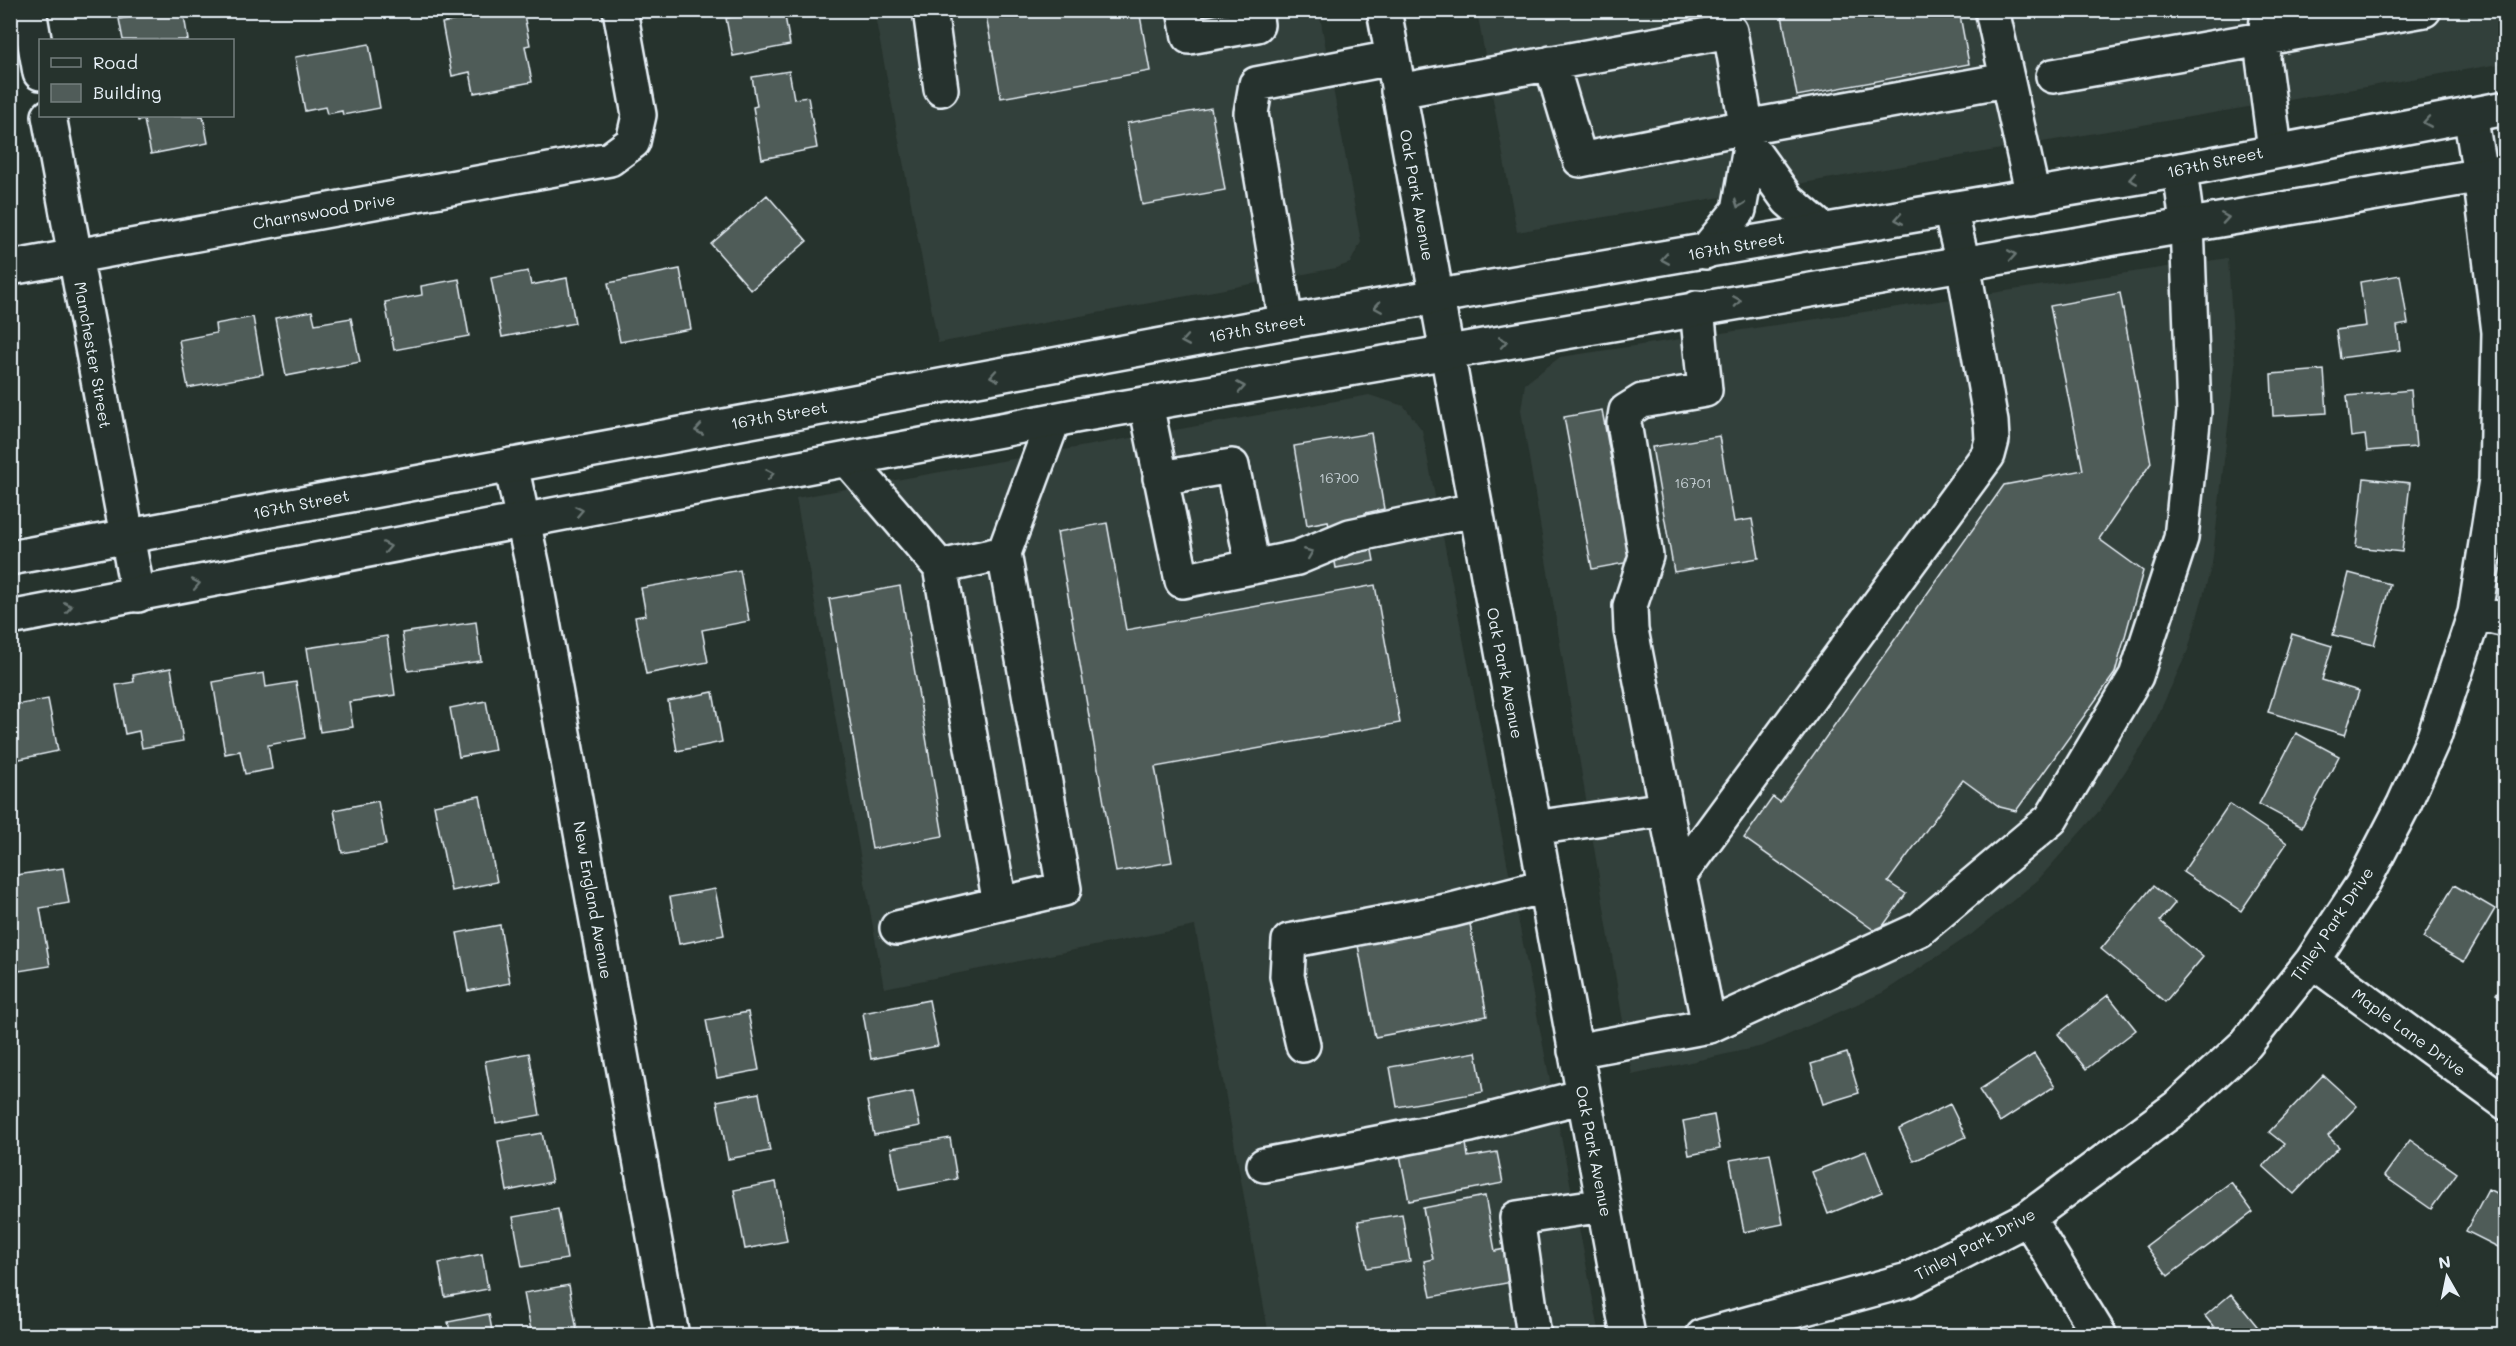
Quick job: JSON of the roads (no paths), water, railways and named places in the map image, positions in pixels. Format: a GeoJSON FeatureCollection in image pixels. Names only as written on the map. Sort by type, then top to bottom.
{"type":"FeatureCollection","features":[{"type":"Feature","properties":{"kind":"street"},"geometry":{"type":"LineString","coordinates":[[28,10],[39,69]]}},
{"type":"Feature","properties":{"kind":"street","name":"Charnswood Drive"},"geometry":{"type":"LineString","coordinates":[[10,268],[610,159],[633,142],[639,115],[620,10]]}},
{"type":"Feature","properties":{"kind":"street"},"geometry":{"type":"LineString","coordinates":[[930,10],[941,89]]}},
{"type":"Feature","properties":{"kind":"street"},"geometry":{"type":"LineString","coordinates":[[1184,10],[1189,37],[1257,25],[1255,10]]}},
{"type":"Feature","properties":{"kind":"street","name":"Oak Park Avenue"},"geometry":{"type":"LineString","coordinates":[[1384,10],[1474,510],[1629,1335]]}},
{"type":"Feature","properties":{"kind":"street"},"geometry":{"type":"LineString","coordinates":[[1992,10],[2032,196]]}},
{"type":"Feature","properties":{"kind":"street"},"geometry":{"type":"LineString","coordinates":[[2053,76],[2266,24],[2424,10]]}},
{"type":"Feature","properties":{"kind":"street"},"geometry":{"type":"LineString","coordinates":[[1398,91],[1551,63],[1729,21],[1748,137],[1739,210],[1705,252]]}},
{"type":"Feature","properties":{"kind":"street"},"geometry":{"type":"LineString","coordinates":[[2266,24],[2265,81],[2275,150]]}},
{"type":"Feature","properties":{"kind":"street"},"geometry":{"type":"LineString","coordinates":[[1286,322],[1251,113],[1256,84],[1392,58]]}},
{"type":"Feature","properties":{"kind":"street"},"geometry":{"type":"LineString","coordinates":[[1551,63],[1580,160],[1748,137],[2006,80]]}},
{"type":"Feature","properties":{"kind":"street","name":"167th Street"},"geometry":{"type":"LineString","coordinates":[[10,558],[1286,322],[2032,196],[2505,108]]}},
{"type":"Feature","properties":{"kind":"street","name":"Tinley Park Drive"},"geometry":{"type":"LineString","coordinates":[[1703,1335],[1908,1280],[2028,1218],[2177,1107],[2246,1044],[2312,961],[2362,885],[2404,804],[2490,617],[2499,396],[2493,173],[2470,114]]}},
{"type":"Feature","properties":{"kind":"street","name":"Manchester Street"},"geometry":{"type":"LineString","coordinates":[[48,117],[138,594]]}},
{"type":"Feature","properties":{"kind":"street"},"geometry":{"type":"LineString","coordinates":[[1748,137],[1788,200],[1824,231]]}},
{"type":"Feature","properties":{"kind":"street"},"geometry":{"type":"LineString","coordinates":[[1575,1051],[1708,1026],[1920,929],[2051,819],[2136,676],[2181,538],[2194,412],[2187,224],[2180,170]]}},
{"type":"Feature","properties":{"kind":"street"},"geometry":{"type":"LineString","coordinates":[[10,618],[1146,404],[2493,173]]}},
{"type":"Feature","properties":{"kind":"street"},"geometry":{"type":"LineString","coordinates":[[1679,876],[1988,455],[1992,440],[1991,422],[1963,263],[1950,210]]}},
{"type":"Feature","properties":{"kind":"street"},"geometry":{"type":"LineString","coordinates":[[1697,308],[1706,390],[1642,401],[1626,411],[1624,423],[1646,556],[1630,606],[1631,630],[1708,1026]]}},
{"type":"Feature","properties":{"kind":"street"},"geometry":{"type":"LineString","coordinates":[[1146,404],[1182,581],[1297,558],[1350,536],[1474,510]]}},
{"type":"Feature","properties":{"kind":"street"},"geometry":{"type":"LineString","coordinates":[[897,928],[1064,889],[1004,553],[1053,421]]}},
{"type":"Feature","properties":{"kind":"street"},"geometry":{"type":"LineString","coordinates":[[848,460],[940,567],[1000,904]]}},
{"type":"Feature","properties":{"kind":"street","name":"New England Avenue"},"geometry":{"type":"LineString","coordinates":[[511,465],[525,521],[672,1335]]}},
{"type":"Feature","properties":{"kind":"street"},"geometry":{"type":"LineString","coordinates":[[1160,478],[1232,466],[1253,567]]}},
{"type":"Feature","properties":{"kind":"street"},"geometry":{"type":"LineString","coordinates":[[940,567],[1004,553]]}},
{"type":"Feature","properties":{"kind":"street"},"geometry":{"type":"LineString","coordinates":[[1534,828],[1666,809]]}},
{"type":"Feature","properties":{"kind":"street"},"geometry":{"type":"LineString","coordinates":[[1303,1045],[1287,976],[1289,941],[1452,910],[1545,886]]}},
{"type":"Feature","properties":{"kind":"street","name":"Maple Lane Drive"},"geometry":{"type":"LineString","coordinates":[[2312,961],[2505,1103]]}},
{"type":"Feature","properties":{"kind":"street"},"geometry":{"type":"LineString","coordinates":[[1264,1165],[1470,1125],[1584,1096]]}},
{"type":"Feature","properties":{"kind":"street"},"geometry":{"type":"LineString","coordinates":[[1534,1335],[1517,1218],[1604,1205]]}},
{"type":"Feature","properties":{"kind":"street"},"geometry":{"type":"LineString","coordinates":[[2028,1218],[2100,1335]]}}]}
